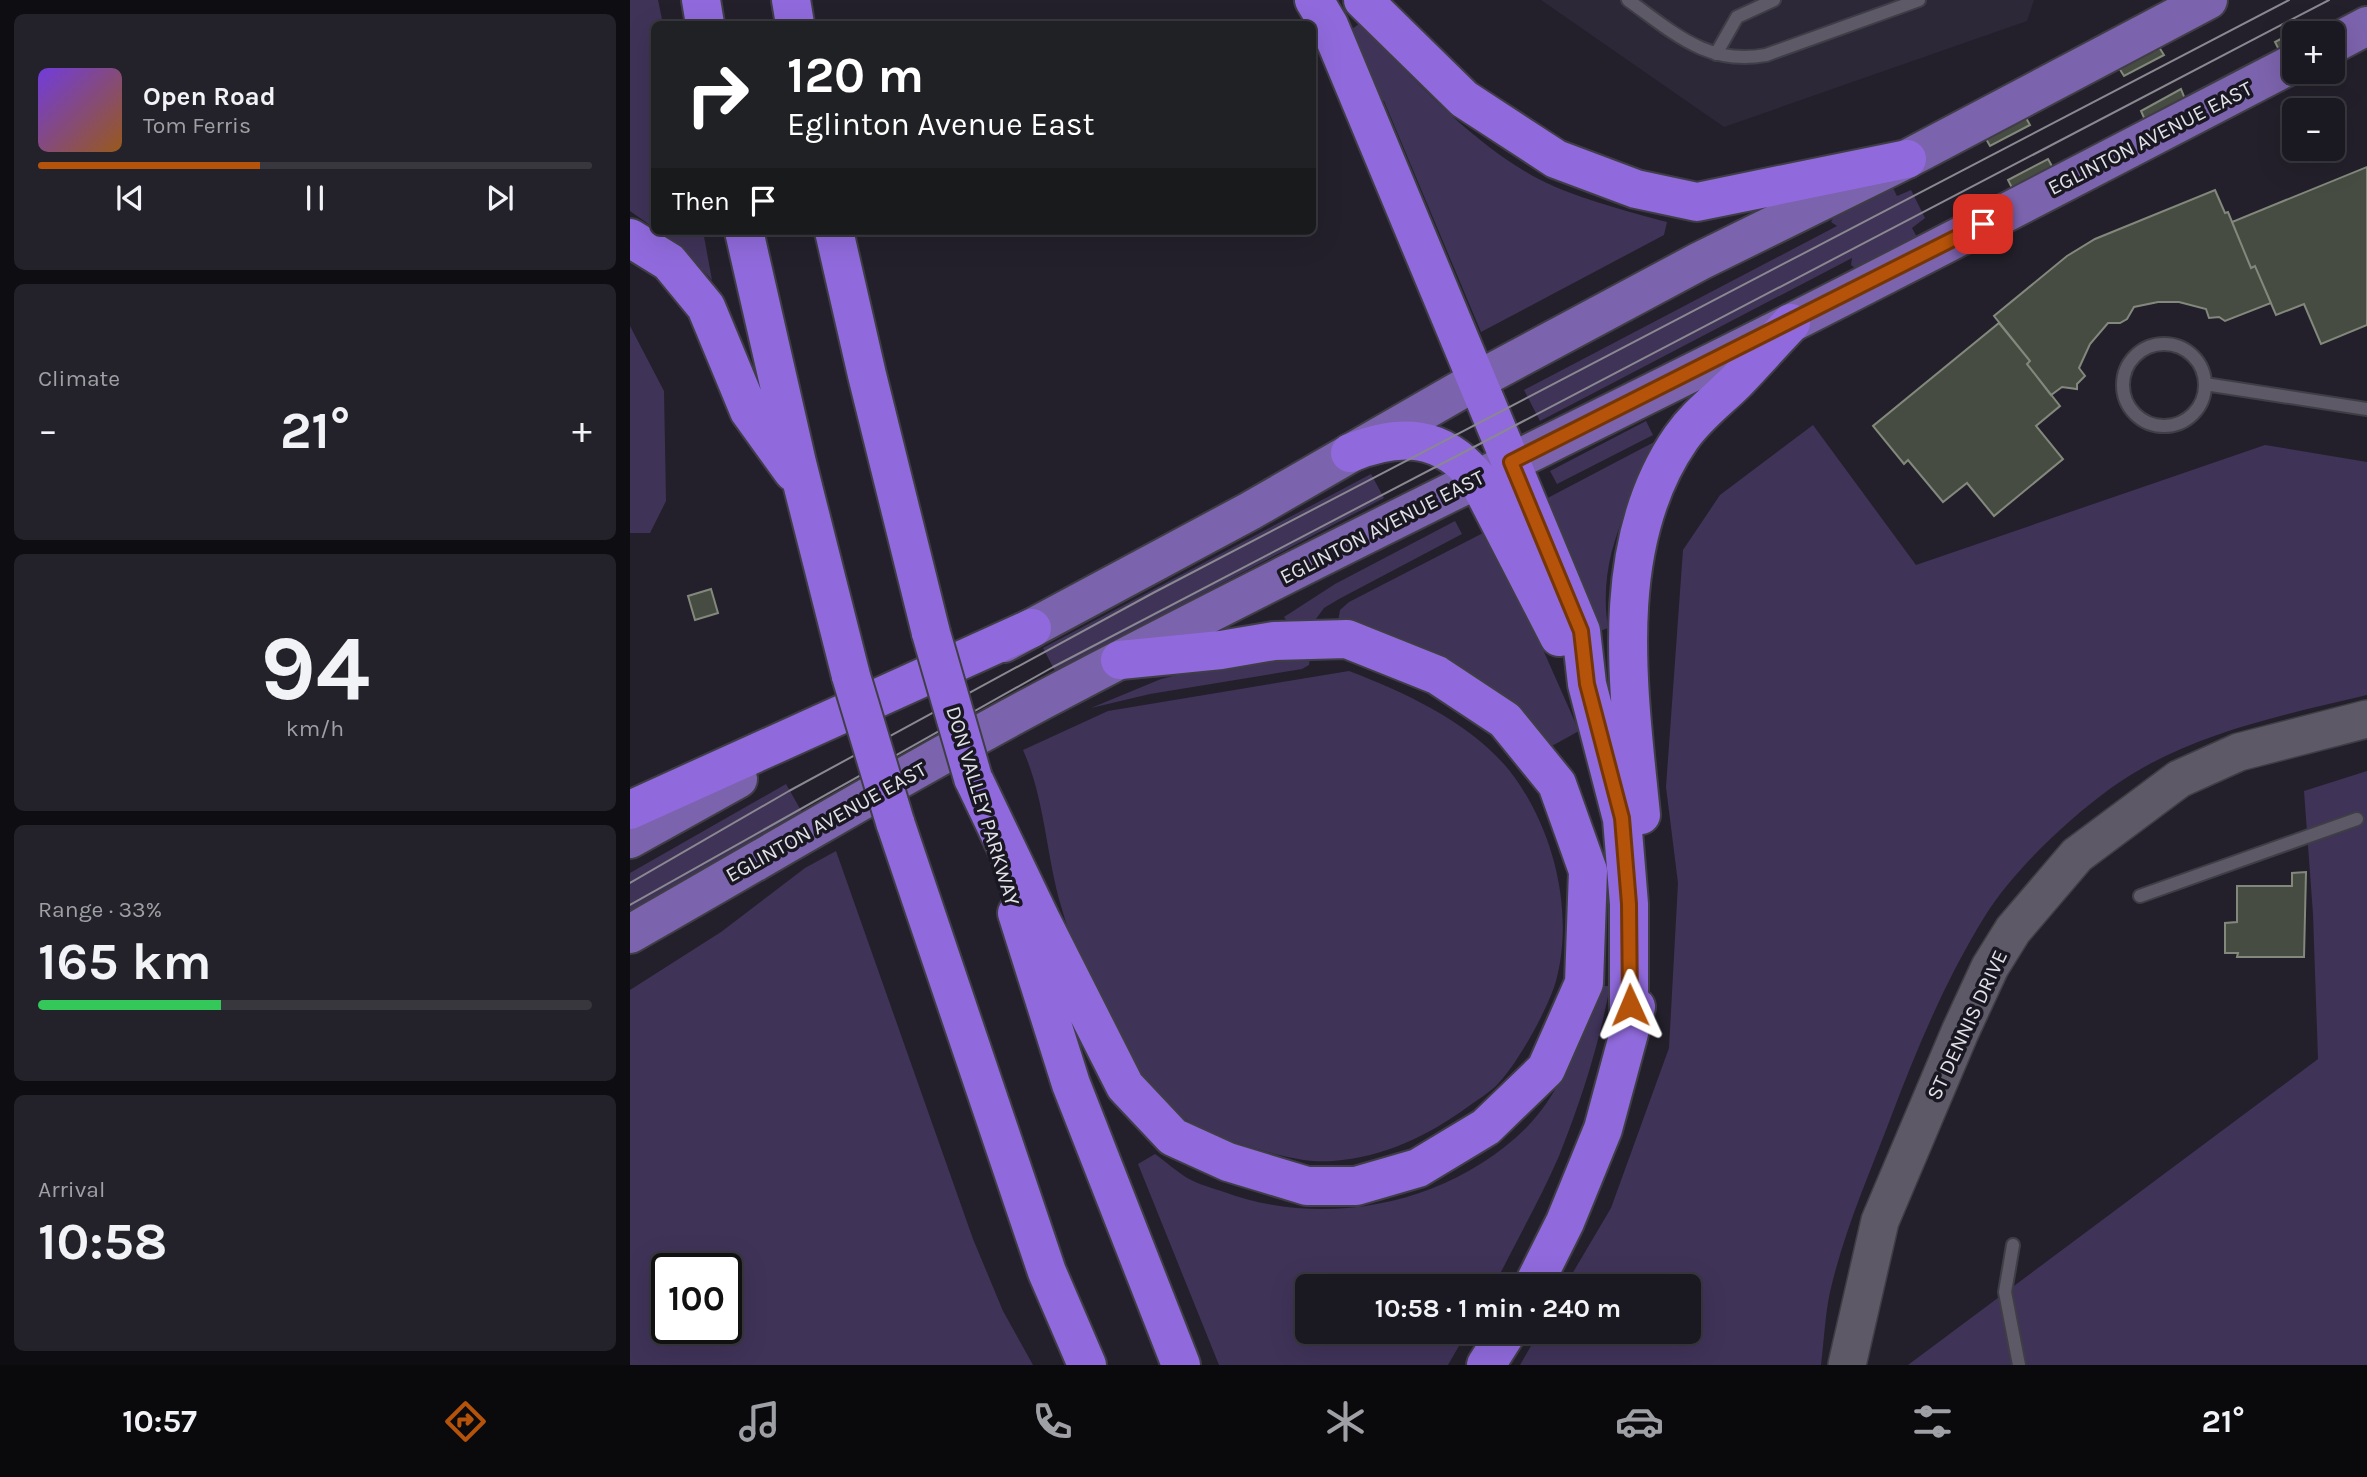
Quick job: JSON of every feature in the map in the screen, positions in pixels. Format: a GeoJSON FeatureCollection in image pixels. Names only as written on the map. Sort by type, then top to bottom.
{"type":"FeatureCollection","features":[{"type":"Feature","properties":{"kind":"highway"},"geometry":{"type":"LineString","coordinates":[[701,0],[704,21]]}},
{"type":"Feature","properties":{"kind":"highway"},"geometry":{"type":"LineString","coordinates":[[791,0],[794,21]]}},
{"type":"Feature","properties":{"kind":"highway"},"geometry":{"type":"LineString","coordinates":[[1314,0],[1329,25],[1476,381],[1494,470],[1581,631],[1587,684],[1622,818],[1629,904],[1629,1031]]}},
{"type":"Feature","properties":{"kind":"highway"},"geometry":{"type":"LineString","coordinates":[[1363,0],[1464,99],[1556,159],[1636,189],[1698,202],[1907,159]]}},
{"type":"Feature","properties":{"kind":"highway"},"geometry":{"type":"LineString","coordinates":[[745,235],[803,486],[851,676],[895,821],[1047,1272],[1087,1365]]}},
{"type":"Feature","properties":{"kind":"highway","name":"DON VALLEY PARKWAY"},"geometry":{"type":"LineString","coordinates":[[835,235],[931,633],[973,778],[1071,1084],[1181,1365]]}},
{"type":"Feature","properties":{"kind":"highway"},"geometry":{"type":"LineString","coordinates":[[630,238],[669,262],[706,307],[749,411],[803,486]]}},
{"type":"Feature","properties":{"kind":"highway"},"geometry":{"type":"LineString","coordinates":[[1539,1274],[1565,1222],[1603,1129],[1644,974],[1645,860],[1627,657],[1629,584],[1648,505],[1682,436],[1710,403],[1734,383],[1791,323]]}},
{"type":"Feature","properties":{"kind":"highway"},"geometry":{"type":"LineString","coordinates":[[1350,453],[1378,442],[1407,438],[1436,445],[1494,470]]}},
{"type":"Feature","properties":{"kind":"highway"},"geometry":{"type":"LineString","coordinates":[[630,810],[1032,628]]}},
{"type":"Feature","properties":{"kind":"highway"},"geometry":{"type":"LineString","coordinates":[[973,778],[1125,1086],[1173,1137],[1228,1162],[1307,1186],[1356,1186],[1418,1168],[1486,1127],[1546,1069],[1584,983],[1588,871],[1557,785],[1505,720],[1437,675],[1347,639],[1273,641],[1222,650],[1120,660]]}},
{"type":"Feature","properties":{"kind":"highway"},"geometry":{"type":"LineString","coordinates":[[1486,1365],[1499,1344]]}},
{"type":"Feature","properties":{"kind":"main road"},"geometry":{"type":"LineString","coordinates":[[630,839],[696,801],[1032,628],[1250,511],[1476,381],[1700,261],[1907,159],[2208,0]]}},
{"type":"Feature","properties":{"kind":"main road"},"geometry":{"type":"LineString","coordinates":[[2345,38],[2367,26]]}},
{"type":"Feature","properties":{"kind":"main road","name":"EGLINTON AVENUE EAST"},"geometry":{"type":"LineString","coordinates":[[630,934],[1036,704],[1120,660],[1791,323],[2282,70]]}},
{"type":"Feature","properties":{"kind":"street","name":"ST DENNIS DRIVE"},"geometry":{"type":"LineString","coordinates":[[1847,1365],[1880,1221],[1960,1032],[1990,967],[2013,930],[2077,855],[2179,779],[2239,752],[2367,719]]}},
{"type":"Feature","properties":{"kind":"lane"},"geometry":{"type":"LineString","coordinates":[[1628,0],[1686,41],[1716,54],[1742,60],[1766,55],[1919,0]]}},
{"type":"Feature","properties":{"kind":"lane"},"geometry":{"type":"LineString","coordinates":[[1716,54],[1737,17],[1773,0]]}},
{"type":"Feature","properties":{"kind":"lane"},"geometry":{"type":"LineString","coordinates":[[2159,344],[2186,349],[2196,359],[2205,384],[2204,398],[2197,410],[2187,420],[2175,426],[2147,424],[2136,417],[2127,406],[2122,393],[2126,366],[2134,355],[2146,347],[2159,344]]}},
{"type":"Feature","properties":{"kind":"lane"},"geometry":{"type":"LineString","coordinates":[[2205,384],[2367,409]]}},
{"type":"Feature","properties":{"kind":"lane"},"geometry":{"type":"LineString","coordinates":[[2140,896],[2357,819]]}},
{"type":"Feature","properties":{"kind":"lane"},"geometry":{"type":"LineString","coordinates":[[2013,1245],[2005,1292],[2019,1365]]}},
{"type":"Feature","properties":{"kind":"shaded area"},"geometry":{"type":"Polygon","coordinates":[[[630,0],[658,0],[662,21],[651,21],[651,226],[630,211],[630,0]]]}},
{"type":"Feature","properties":{"kind":"shaded area"},"geometry":{"type":"Polygon","coordinates":[[[1541,0],[2034,0],[2027,21],[1724,127],[1541,0]]]}},
{"type":"Feature","properties":{"kind":"shaded area"},"geometry":{"type":"Polygon","coordinates":[[[1360,23],[1440,105],[1507,160],[1562,190],[1667,222],[1664,235],[1481,332],[1384,101],[1375,98],[1347,33],[1360,23]]]}},
{"type":"Feature","properties":{"kind":"shaded area"},"geometry":{"type":"Polygon","coordinates":[[[1891,184],[1897,196],[1911,190],[1925,218],[1912,228],[1918,239],[1856,269],[1851,265],[1852,258],[1540,421],[1524,390],[1837,226],[1831,222],[1835,215],[1891,184]]]}},
{"type":"Feature","properties":{"kind":"shaded area"},"geometry":{"type":"Polygon","coordinates":[[[665,235],[704,235],[712,280],[665,235]]]}},
{"type":"Feature","properties":{"kind":"shaded area"},"geometry":{"type":"Polygon","coordinates":[[[630,326],[664,391],[666,501],[650,533],[630,533],[630,326]]]}},
{"type":"Feature","properties":{"kind":"shaded area"},"geometry":{"type":"Polygon","coordinates":[[[1646,421],[1653,435],[1557,484],[1550,471],[1646,421]]]}},
{"type":"Feature","properties":{"kind":"shaded area"},"geometry":{"type":"Polygon","coordinates":[[[1813,425],[1916,565],[2265,445],[2367,462],[2367,695],[2234,729],[2202,740],[2140,769],[2077,815],[2042,847],[2010,882],[1985,916],[1933,1014],[1857,1203],[1830,1292],[1821,1365],[1520,1365],[1532,1344],[1701,1344],[1701,1274],[1572,1274],[1611,1208],[1669,1048],[1678,883],[1666,787],[1683,550],[1720,495],[1813,425]]]}},
{"type":"Feature","properties":{"kind":"shaded area"},"geometry":{"type":"Polygon","coordinates":[[[1658,440],[1662,442],[1627,508],[1611,554],[1607,577],[1608,628],[1595,633],[1540,502],[1658,440]]]}},
{"type":"Feature","properties":{"kind":"shaded area"},"geometry":{"type":"Polygon","coordinates":[[[1371,474],[1384,498],[1055,671],[1043,648],[1371,474]]]}},
{"type":"Feature","properties":{"kind":"shaded area"},"geometry":{"type":"Polygon","coordinates":[[[1455,521],[1462,534],[1339,599],[1324,608],[1313,623],[1286,620],[1284,617],[1335,584],[1455,521]]]}},
{"type":"Feature","properties":{"kind":"shaded area"},"geometry":{"type":"Polygon","coordinates":[[[1483,533],[1533,627],[1579,731],[1550,747],[1338,621],[1340,610],[1349,602],[1483,533]]]}},
{"type":"Feature","properties":{"kind":"shaded area"},"geometry":{"type":"Polygon","coordinates":[[[1310,657],[1309,665],[1302,669],[1150,694],[1091,708],[1161,679],[1237,660],[1310,657]]]}},
{"type":"Feature","properties":{"kind":"shaded area"},"geometry":{"type":"Polygon","coordinates":[[[1349,671],[1440,713],[1482,742],[1500,759],[1529,800],[1541,824],[1557,875],[1563,929],[1561,955],[1552,993],[1521,1052],[1492,1090],[1438,1127],[1388,1150],[1352,1159],[1314,1161],[1243,1145],[1200,1128],[1162,1102],[1136,1073],[1097,1004],[1076,953],[1056,887],[1041,807],[1023,750],[1108,711],[1349,671]]]}},
{"type":"Feature","properties":{"kind":"shaded area"},"geometry":{"type":"Polygon","coordinates":[[[2367,771],[2367,1365],[1908,1365],[2318,1059],[2313,914],[2304,791],[2367,771]]]}},
{"type":"Feature","properties":{"kind":"shaded area"},"geometry":{"type":"Polygon","coordinates":[[[786,784],[803,814],[630,913],[630,873],[786,784]]]}},
{"type":"Feature","properties":{"kind":"shaded area"},"geometry":{"type":"Polygon","coordinates":[[[836,851],[973,1239],[1003,1311],[1033,1365],[630,1365],[630,990],[721,932],[805,868],[836,851]]]}},
{"type":"Feature","properties":{"kind":"shaded area"},"geometry":{"type":"Polygon","coordinates":[[[1594,986],[1610,986],[1595,1051],[1567,1135],[1552,1172],[1500,1274],[1295,1274],[1295,1344],[1460,1344],[1448,1365],[1219,1365],[1138,1164],[1155,1154],[1202,1185],[1263,1203],[1303,1208],[1343,1208],[1384,1203],[1423,1192],[1460,1176],[1495,1154],[1526,1128],[1540,1113],[1561,1079],[1583,1024],[1594,986]]]}},
{"type":"Feature","properties":{"kind":"building"},"geometry":{"type":"Polygon","coordinates":[[[2282,38],[2282,48],[2279,50],[2275,42],[2282,38]]]}},
{"type":"Feature","properties":{"kind":"building"},"geometry":{"type":"Polygon","coordinates":[[[2159,47],[2164,55],[2124,76],[2119,68],[2159,47]]]}},
{"type":"Feature","properties":{"kind":"building"},"geometry":{"type":"Polygon","coordinates":[[[2181,89],[2185,99],[2145,120],[2141,111],[2181,89]]]}},
{"type":"Feature","properties":{"kind":"building"},"geometry":{"type":"Polygon","coordinates":[[[2025,116],[2030,125],[1990,146],[1985,137],[2025,116]]]}},
{"type":"Feature","properties":{"kind":"building"},"geometry":{"type":"Polygon","coordinates":[[[2048,159],[2053,168],[2012,188],[2008,180],[2048,159]]]}},
{"type":"Feature","properties":{"kind":"building"},"geometry":{"type":"Polygon","coordinates":[[[2367,167],[2367,325],[2321,344],[2304,304],[2276,315],[2255,266],[2251,268],[2232,222],[2367,167]]]}},
{"type":"Feature","properties":{"kind":"building"},"geometry":{"type":"Polygon","coordinates":[[[2215,190],[2225,213],[2228,212],[2251,268],[2255,266],[2271,303],[2225,321],[2219,317],[2209,318],[2206,309],[2179,302],[2158,302],[2134,307],[2127,319],[2120,323],[2108,323],[2090,344],[2079,368],[2085,376],[2077,384],[2077,389],[2062,387],[2051,395],[2027,364],[2030,361],[1994,316],[2067,256],[2095,239],[2215,190]]]}},
{"type":"Feature","properties":{"kind":"building"},"geometry":{"type":"Polygon","coordinates":[[[1999,323],[2030,361],[2027,364],[2060,406],[2036,426],[2063,459],[1994,516],[1967,483],[1943,502],[1908,460],[1904,464],[1873,426],[1999,323]]]}},
{"type":"Feature","properties":{"kind":"building"},"geometry":{"type":"Polygon","coordinates":[[[711,589],[718,613],[695,620],[688,596],[711,589]]]}},
{"type":"Feature","properties":{"kind":"building"},"geometry":{"type":"Polygon","coordinates":[[[2306,872],[2304,957],[2237,957],[2238,953],[2225,953],[2225,923],[2237,922],[2237,886],[2292,886],[2292,873],[2306,872]]]}},
{"type":"Feature","properties":{"kind":"tram line"},"geometry":{"type":"LineString","coordinates":[[630,883],[789,791],[1153,593],[2289,0]]}},
{"type":"Feature","properties":{"kind":"tram line"},"geometry":{"type":"LineString","coordinates":[[630,905],[1053,667],[2329,0]]}},
{"type":"Feature","properties":{"kind":"route"},"geometry":{"type":"LineString","coordinates":[[1630,1005],[1629,904],[1622,818],[1587,684],[1581,631],[1511,462],[1983,224]]}}]}
